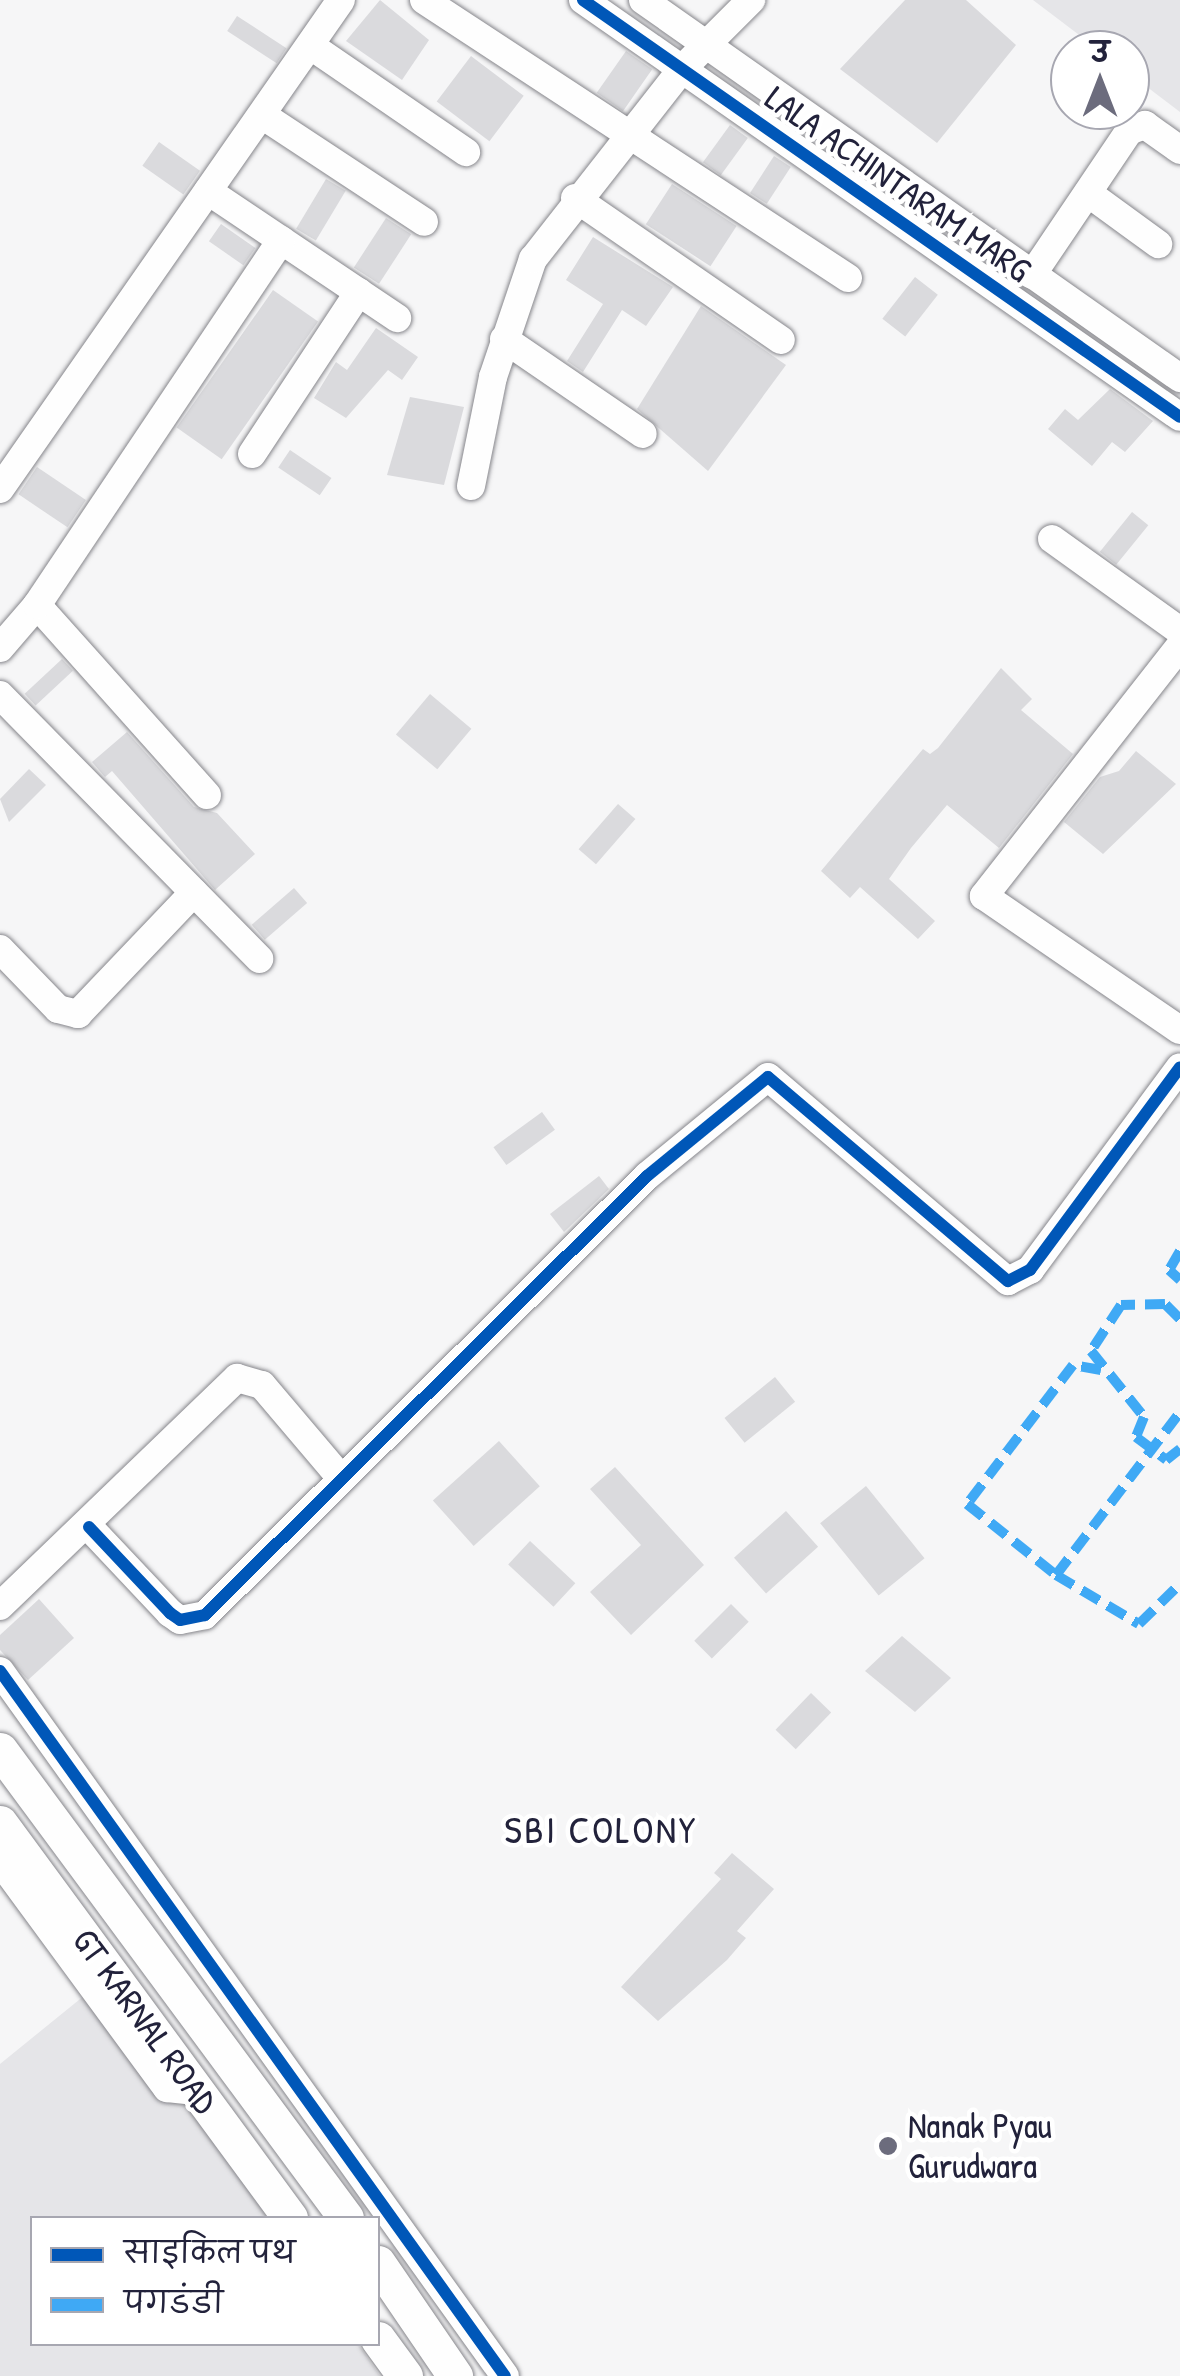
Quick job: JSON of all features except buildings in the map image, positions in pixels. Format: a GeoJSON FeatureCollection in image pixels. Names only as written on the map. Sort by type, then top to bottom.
{"type":"FeatureCollection","features":[{"type":"Feature","properties":{"kind":"main road","name":"GT KARNAL ROAD"},"geometry":{"type":"LineString","coordinates":[[0,1750],[345,2216]]}},
{"type":"Feature","properties":{"kind":"main road","name":"GT KARNAL ROAD"},"geometry":{"type":"LineString","coordinates":[[0,1823],[289,2216]]}},
{"type":"Feature","properties":{"kind":"main road"},"geometry":{"type":"LineString","coordinates":[[153,2032],[192,2007]]}},
{"type":"Feature","properties":{"kind":"main road"},"geometry":{"type":"LineString","coordinates":[[381,2274],[456,2376]]}},
{"type":"Feature","properties":{"kind":"main road"},"geometry":{"type":"LineString","coordinates":[[380,2342],[405,2376]]}},
{"type":"Feature","properties":{"kind":"street"},"geometry":{"type":"LineString","coordinates":[[0,489],[341,0]]}},
{"type":"Feature","properties":{"kind":"street"},"geometry":{"type":"LineString","coordinates":[[424,0],[848,278]]}},
{"type":"Feature","properties":{"kind":"street","name":"LALA ACHINTARAM MARG"},"geometry":{"type":"LineString","coordinates":[[583,0],[1180,416]]}},
{"type":"Feature","properties":{"kind":"street","name":"LALA ACHINTARAM MARG"},"geometry":{"type":"LineString","coordinates":[[642,0],[1180,378]]}},
{"type":"Feature","properties":{"kind":"street"},"geometry":{"type":"LineString","coordinates":[[472,486],[504,339],[533,259],[575,198],[682,70],[751,0]]}},
{"type":"Feature","properties":{"kind":"street"},"geometry":{"type":"LineString","coordinates":[[311,46],[466,152]]}},
{"type":"Feature","properties":{"kind":"street"},"geometry":{"type":"LineString","coordinates":[[262,115],[424,222]]}},
{"type":"Feature","properties":{"kind":"street"},"geometry":{"type":"LineString","coordinates":[[1032,276],[1135,126],[1146,124],[1180,150]]}},
{"type":"Feature","properties":{"kind":"street"},"geometry":{"type":"LineString","coordinates":[[208,191],[398,318]]}},
{"type":"Feature","properties":{"kind":"street"},"geometry":{"type":"LineString","coordinates":[[1088,192],[1158,244]]}},
{"type":"Feature","properties":{"kind":"street"},"geometry":{"type":"LineString","coordinates":[[575,198],[781,340]]}},
{"type":"Feature","properties":{"kind":"street"},"geometry":{"type":"LineString","coordinates":[[0,648],[38,605],[281,240]]}},
{"type":"Feature","properties":{"kind":"street"},"geometry":{"type":"LineString","coordinates":[[252,454],[359,292]]}},
{"type":"Feature","properties":{"kind":"street"},"geometry":{"type":"LineString","coordinates":[[504,339],[643,434]]}},
{"type":"Feature","properties":{"kind":"street"},"geometry":{"type":"LineString","coordinates":[[1052,539],[1180,631]]}},
{"type":"Feature","properties":{"kind":"street"},"geometry":{"type":"LineString","coordinates":[[38,605],[207,795]]}},
{"type":"Feature","properties":{"kind":"street"},"geometry":{"type":"LineString","coordinates":[[1180,646],[984,896],[1180,1030]]}},
{"type":"Feature","properties":{"kind":"street"},"geometry":{"type":"LineString","coordinates":[[0,695],[259,959]]}},
{"type":"Feature","properties":{"kind":"street"},"geometry":{"type":"LineString","coordinates":[[0,949],[58,1009],[78,1014],[194,892]]}},
{"type":"Feature","properties":{"kind":"street"},"geometry":{"type":"LineString","coordinates":[[89,1527],[170,1613],[193,1620],[647,1176],[768,1076],[1008,1281],[1030,1270],[1180,1067]]}},
{"type":"Feature","properties":{"kind":"street"},"geometry":{"type":"LineString","coordinates":[[0,1606],[89,1527],[237,1378],[262,1385],[340,1477]]}},
{"type":"Feature","properties":{"kind":"street"},"geometry":{"type":"LineString","coordinates":[[0,1671],[505,2376]]}},
{"type":"Feature","properties":{"kind":"street"},"geometry":{"type":"LineString","coordinates":[[0,1861],[167,2088],[196,2090]]}},
{"type":"Feature","properties":{"kind":"street"},"geometry":{"type":"LineString","coordinates":[[381,2274],[416,2254]]}},
{"type":"Feature","properties":{"kind":"shaded area"},"geometry":{"type":"Polygon","coordinates":[[[1033,0],[1180,0],[1180,112],[1150,89],[1150,30],[1073,30],[1033,0]]]}},
{"type":"Feature","properties":{"kind":"shaded area"},"geometry":{"type":"Polygon","coordinates":[[[106,1978],[271,2216],[30,2216],[30,2346],[359,2346],[380,2376],[0,2376],[0,2064],[106,1978]]]}},
{"type":"Feature","properties":{"kind":"marked path"},"geometry":{"type":"LineString","coordinates":[[1180,1251],[1169,1270],[1180,1280]]}},
{"type":"Feature","properties":{"kind":"marked path"},"geometry":{"type":"LineString","coordinates":[[1180,1319],[1165,1304],[1121,1305],[1091,1351],[1144,1417],[1136,1437],[1166,1460],[1180,1449]]}},
{"type":"Feature","properties":{"kind":"marked path"},"geometry":{"type":"LineString","coordinates":[[1101,1370],[1073,1365],[967,1504],[1056,1575],[1180,1412]]}},
{"type":"Feature","properties":{"kind":"marked path"},"geometry":{"type":"LineString","coordinates":[[1056,1575],[1139,1624],[1180,1584]]}},
{"type":"Feature","properties":{"kind":"cycle path"},"geometry":{"type":"LineString","coordinates":[[583,0],[1180,417]]}},
{"type":"Feature","properties":{"kind":"cycle path"},"geometry":{"type":"LineString","coordinates":[[89,1527],[170,1613],[180,1620],[205,1615],[647,1176],[768,1077],[1008,1281],[1030,1270],[1180,1067]]}},
{"type":"Feature","properties":{"kind":"cycle path"},"geometry":{"type":"LineString","coordinates":[[0,1671],[505,2376]]}},
{"type":"Feature","properties":{"kind":"place","name":"Nanak Pyau Gurudwara"},"geometry":{"type":"Point","coordinates":[888,2146]}},
{"type":"Feature","properties":{"kind":"district","name":"SBI COLONY"},"geometry":{"type":"Point","coordinates":[601,1830]}}]}
